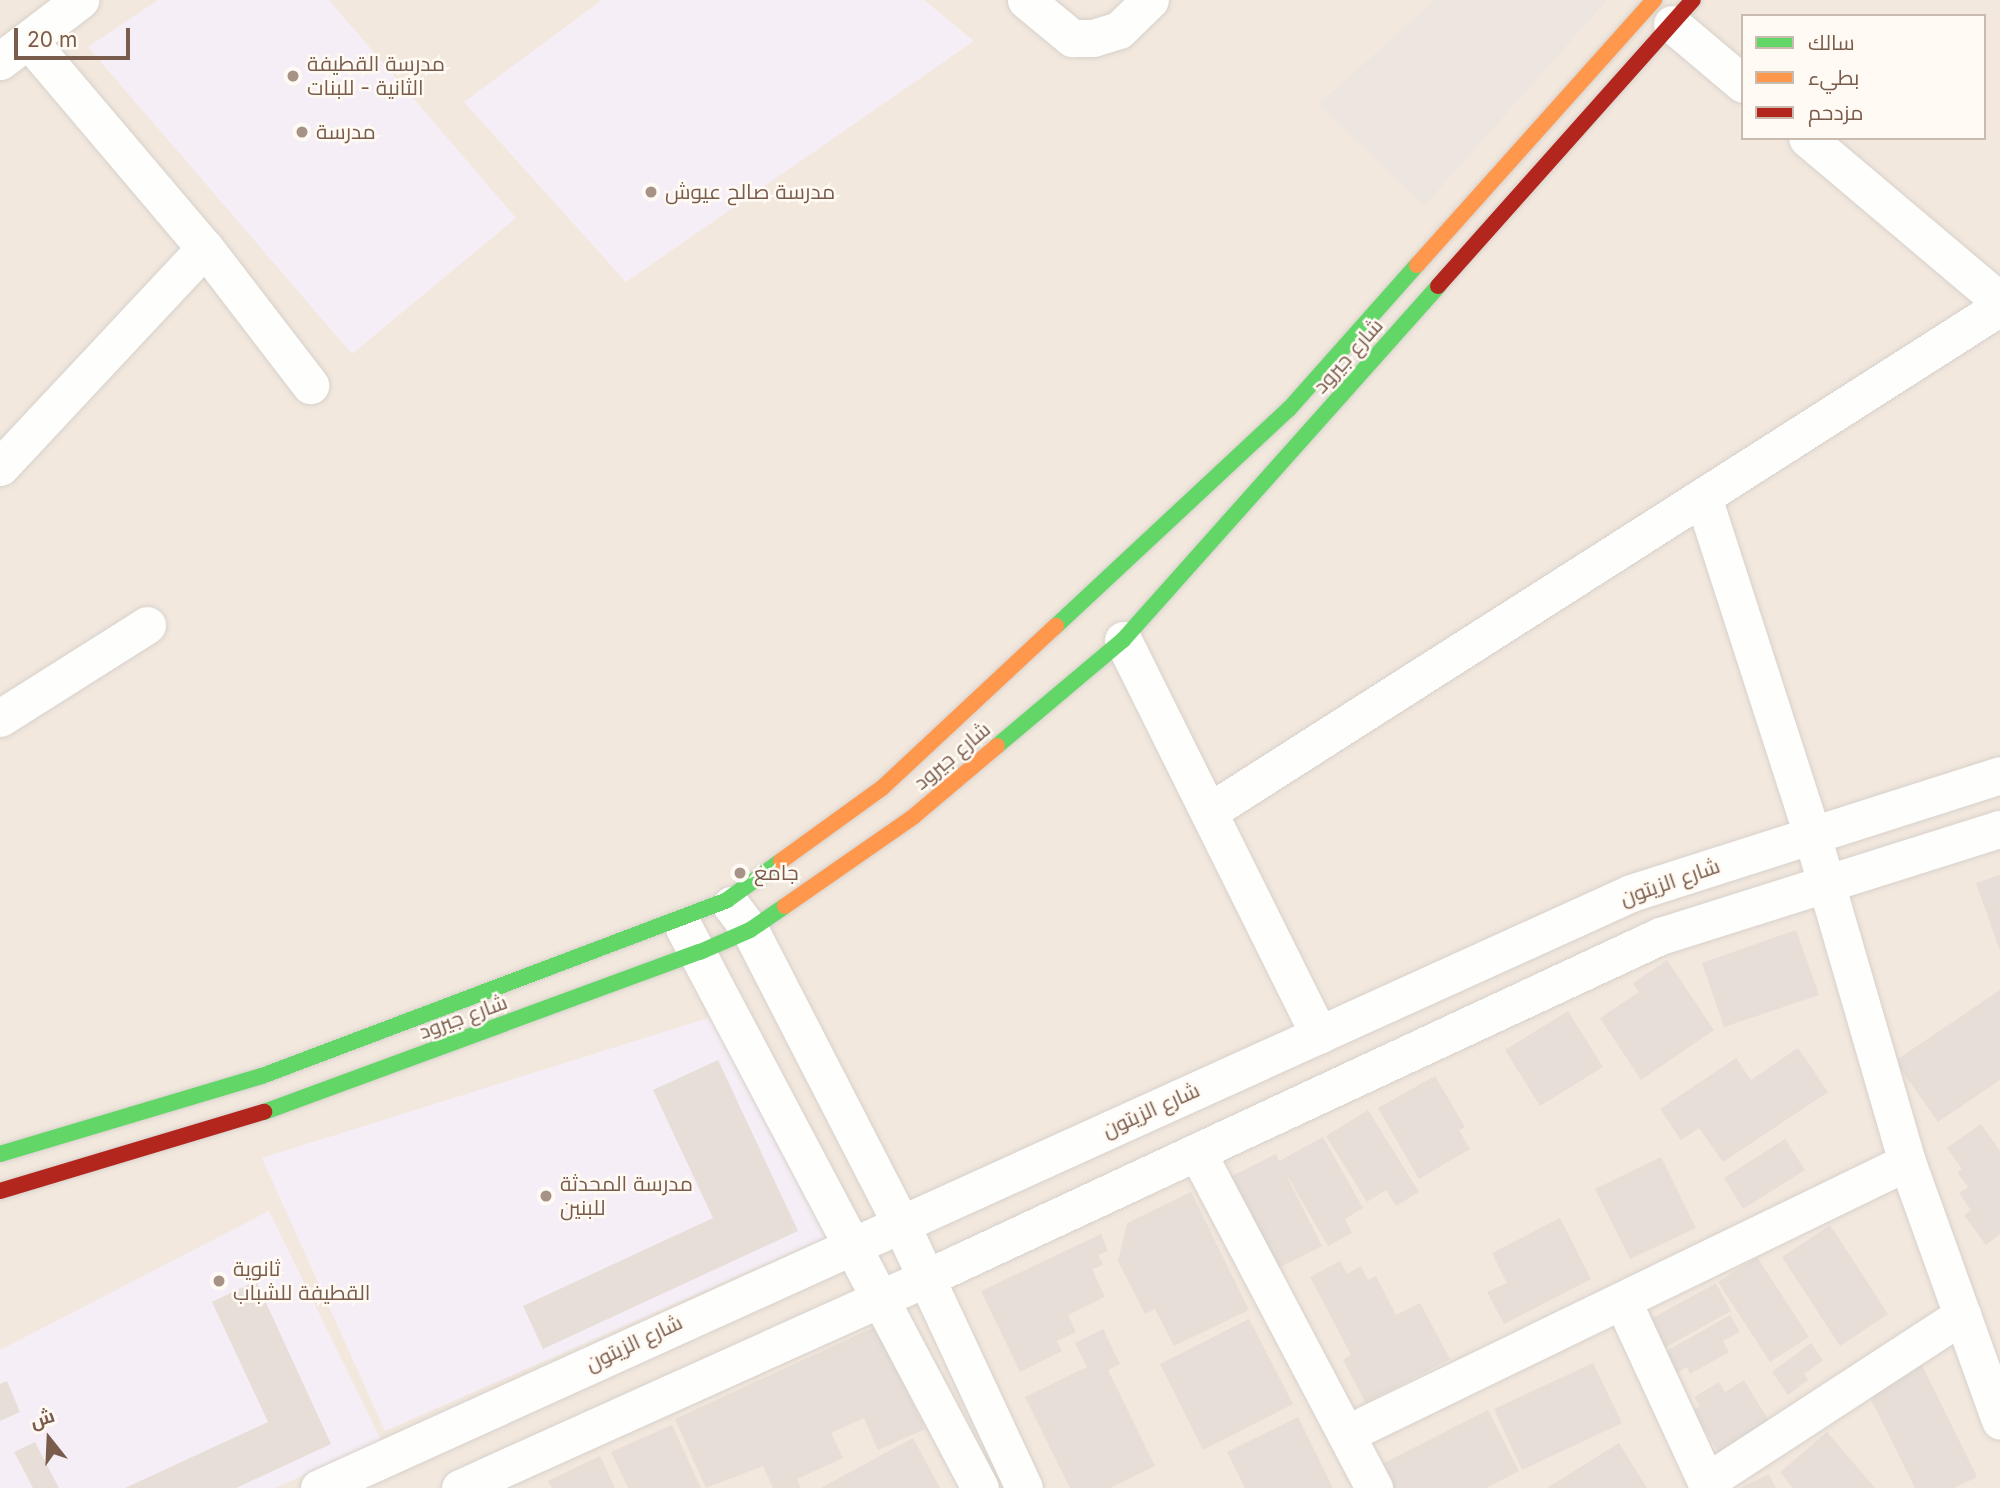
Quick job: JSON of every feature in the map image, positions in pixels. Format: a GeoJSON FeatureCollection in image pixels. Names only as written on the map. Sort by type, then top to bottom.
{"type":"FeatureCollection","features":[{"type":"Feature","properties":{"kind":"main road","name":"شارع جيرود"},"geometry":{"type":"LineString","coordinates":[[0,1191],[274,1109],[700,952],[750,930],[913,817],[1123,640],[1673,8]]}},
{"type":"Feature","properties":{"kind":"main road","name":"شارع جيرود"},"geometry":{"type":"LineString","coordinates":[[0,1154],[262,1076],[680,921],[727,900],[882,788],[1289,409],[1673,8]]}},
{"type":"Feature","properties":{"kind":"street"},"geometry":{"type":"LineString","coordinates":[[80,0],[15,52],[205,248],[310,385]]}},
{"type":"Feature","properties":{"kind":"street"},"geometry":{"type":"LineString","coordinates":[[1026,0],[1072,37],[1093,38],[1119,30],[1150,0]]}},
{"type":"Feature","properties":{"kind":"street"},"geometry":{"type":"LineString","coordinates":[[1673,8],[1741,82]]}},
{"type":"Feature","properties":{"kind":"street"},"geometry":{"type":"LineString","coordinates":[[1210,811],[2000,304],[1809,140]]}},
{"type":"Feature","properties":{"kind":"street"},"geometry":{"type":"LineString","coordinates":[[0,467],[205,248]]}},
{"type":"Feature","properties":{"kind":"street"},"geometry":{"type":"LineString","coordinates":[[1703,497],[1812,835],[1907,1163],[2000,1421]]}},
{"type":"Feature","properties":{"kind":"street"},"geometry":{"type":"LineString","coordinates":[[3,712],[147,625]]}},
{"type":"Feature","properties":{"kind":"street"},"geometry":{"type":"LineString","coordinates":[[1123,640],[1319,1035]]}},
{"type":"Feature","properties":{"kind":"street","name":"شارع الزيتون"},"geometry":{"type":"LineString","coordinates":[[319,1488],[851,1244],[1631,893],[2000,775]]}},
{"type":"Feature","properties":{"kind":"street"},"geometry":{"type":"LineString","coordinates":[[460,1488],[926,1278],[1660,936],[2000,829]]}},
{"type":"Feature","properties":{"kind":"street"},"geometry":{"type":"LineString","coordinates":[[727,900],[750,930],[900,1222],[1024,1488]]}},
{"type":"Feature","properties":{"kind":"street"},"geometry":{"type":"LineString","coordinates":[[680,921],[700,952],[877,1299],[980,1488]]}},
{"type":"Feature","properties":{"kind":"street"},"geometry":{"type":"LineString","coordinates":[[1197,1152],[1374,1488]]}},
{"type":"Feature","properties":{"kind":"street"},"geometry":{"type":"LineString","coordinates":[[1346,1434],[1907,1163]]}},
{"type":"Feature","properties":{"kind":"street"},"geometry":{"type":"LineString","coordinates":[[1623,1302],[1708,1485],[1962,1315]]}},
{"type":"Feature","properties":{"kind":"shaded area"},"geometry":{"type":"Polygon","coordinates":[[[0,0],[2000,0],[2000,1488],[0,1488],[0,0]]]}},
{"type":"Feature","properties":{"kind":"shaded area","name":"مدرسة"},"geometry":{"type":"Polygon","coordinates":[[[158,0],[329,0],[516,218],[352,354],[88,47],[158,0]]]}},
{"type":"Feature","properties":{"kind":"shaded area","name":"مدرسة صالح عيوش"},"geometry":{"type":"Polygon","coordinates":[[[602,0],[924,0],[974,41],[626,282],[464,102],[602,0]]]}},
{"type":"Feature","properties":{"kind":"shaded area"},"geometry":{"type":"Polygon","coordinates":[[[1435,0],[1607,0],[1424,206],[1319,104],[1435,0]]]}},
{"type":"Feature","properties":{"kind":"shaded area","name":"مدرسة المحدثة للبنين"},"geometry":{"type":"Polygon","coordinates":[[[718,1015],[833,1234],[385,1431],[262,1158],[718,1015]]]}},
{"type":"Feature","properties":{"kind":"shaded area","name":"ثانوية القطيفة للشباب"},"geometry":{"type":"Polygon","coordinates":[[[269,1211],[381,1440],[275,1488],[0,1488],[0,1350],[269,1211]]]}},
{"type":"Feature","properties":{"kind":"building"},"geometry":{"type":"Polygon","coordinates":[[[2000,875],[2000,951],[1976,883],[2000,875]]]}},
{"type":"Feature","properties":{"kind":"building"},"geometry":{"type":"Polygon","coordinates":[[[1796,930],[1819,995],[1724,1027],[1702,963],[1796,930]]]}},
{"type":"Feature","properties":{"kind":"building"},"geometry":{"type":"Polygon","coordinates":[[[1667,960],[1714,1030],[1641,1080],[1600,1018],[1639,992],[1633,983],[1667,960]]]}},
{"type":"Feature","properties":{"kind":"building"},"geometry":{"type":"Polygon","coordinates":[[[2000,990],[2000,1080],[1938,1122],[1895,1061],[2000,990]]]}},
{"type":"Feature","properties":{"kind":"building"},"geometry":{"type":"Polygon","coordinates":[[[1568,1011],[1603,1067],[1540,1106],[1505,1050],[1568,1011]]]}},
{"type":"Feature","properties":{"kind":"building"},"geometry":{"type":"Polygon","coordinates":[[[1798,1048],[1828,1092],[1723,1162],[1699,1128],[1681,1140],[1660,1109],[1736,1058],[1751,1080],[1798,1048]]]}},
{"type":"Feature","properties":{"kind":"building"},"geometry":{"type":"Polygon","coordinates":[[[718,1060],[798,1231],[543,1349],[523,1306],[713,1218],[653,1090],[718,1060]]]}},
{"type":"Feature","properties":{"kind":"building"},"geometry":{"type":"Polygon","coordinates":[[[1435,1076],[1465,1127],[1459,1130],[1470,1149],[1419,1179],[1378,1108],[1435,1076]]]}},
{"type":"Feature","properties":{"kind":"building"},"geometry":{"type":"Polygon","coordinates":[[[1368,1110],[1419,1192],[1396,1206],[1386,1190],[1367,1202],[1326,1136],[1368,1110]]]}},
{"type":"Feature","properties":{"kind":"building"},"geometry":{"type":"Polygon","coordinates":[[[1981,1124],[2000,1151],[2000,1234],[1986,1245],[1964,1215],[1971,1210],[1959,1193],[1968,1187],[1957,1172],[1962,1169],[1947,1148],[1981,1124]]]}},
{"type":"Feature","properties":{"kind":"building"},"geometry":{"type":"Polygon","coordinates":[[[1323,1137],[1363,1208],[1345,1219],[1352,1233],[1328,1246],[1282,1167],[1322,1246],[1277,1269],[1230,1177],[1276,1154],[1279,1161],[1323,1137]]]}},
{"type":"Feature","properties":{"kind":"building"},"geometry":{"type":"Polygon","coordinates":[[[1785,1139],[1805,1170],[1743,1209],[1724,1178],[1785,1139]]]}},
{"type":"Feature","properties":{"kind":"building"},"geometry":{"type":"Polygon","coordinates":[[[1661,1157],[1696,1228],[1630,1259],[1595,1189],[1661,1157]]]}},
{"type":"Feature","properties":{"kind":"building"},"geometry":{"type":"Polygon","coordinates":[[[1191,1192],[1249,1310],[1174,1346],[1155,1309],[1145,1314],[1118,1261],[1127,1223],[1191,1192]]]}},
{"type":"Feature","properties":{"kind":"building"},"geometry":{"type":"Polygon","coordinates":[[[1560,1218],[1591,1279],[1504,1324],[1487,1292],[1507,1283],[1492,1253],[1560,1218]]]}},
{"type":"Feature","properties":{"kind":"building"},"geometry":{"type":"Polygon","coordinates":[[[1830,1225],[1888,1314],[1840,1346],[1782,1257],[1830,1225]]]}},
{"type":"Feature","properties":{"kind":"building"},"geometry":{"type":"Polygon","coordinates":[[[1101,1234],[1108,1251],[1098,1255],[1103,1265],[1092,1269],[1105,1297],[1068,1315],[1076,1332],[1057,1341],[1062,1351],[1020,1372],[981,1291],[1101,1234]]]}},
{"type":"Feature","properties":{"kind":"building"},"geometry":{"type":"Polygon","coordinates":[[[1757,1257],[1809,1337],[1770,1362],[1718,1282],[1757,1257]]]}},
{"type":"Feature","properties":{"kind":"building"},"geometry":{"type":"Polygon","coordinates":[[[1340,1261],[1347,1274],[1361,1266],[1368,1280],[1376,1276],[1396,1315],[1420,1303],[1450,1359],[1366,1403],[1343,1360],[1351,1355],[1310,1277],[1340,1261]]]}},
{"type":"Feature","properties":{"kind":"building"},"geometry":{"type":"Polygon","coordinates":[[[256,1281],[331,1444],[236,1488],[125,1488],[268,1422],[212,1302],[256,1281]]]}},
{"type":"Feature","properties":{"kind":"building"},"geometry":{"type":"Polygon","coordinates":[[[1716,1283],[1731,1311],[1664,1348],[1649,1320],[1716,1283]]]}},
{"type":"Feature","properties":{"kind":"building"},"geometry":{"type":"Polygon","coordinates":[[[1730,1315],[1740,1332],[1723,1341],[1729,1352],[1690,1374],[1687,1367],[1677,1373],[1665,1352],[1730,1315]]]}},
{"type":"Feature","properties":{"kind":"building"},"geometry":{"type":"Polygon","coordinates":[[[1249,1319],[1293,1404],[1203,1450],[1160,1364],[1249,1319]]]}},
{"type":"Feature","properties":{"kind":"building"},"geometry":{"type":"Polygon","coordinates":[[[877,1326],[925,1429],[878,1450],[864,1418],[831,1433],[843,1458],[797,1479],[801,1488],[773,1488],[763,1466],[706,1488],[675,1419],[877,1326]]]}},
{"type":"Feature","properties":{"kind":"building"},"geometry":{"type":"Polygon","coordinates":[[[1103,1329],[1120,1364],[1108,1370],[1155,1466],[1110,1488],[1070,1488],[1025,1397],[1087,1367],[1075,1343],[1103,1329]]]}},
{"type":"Feature","properties":{"kind":"building"},"geometry":{"type":"Polygon","coordinates":[[[1811,1343],[1823,1360],[1804,1374],[1808,1380],[1788,1395],[1772,1372],[1811,1343]]]}},
{"type":"Feature","properties":{"kind":"building"},"geometry":{"type":"Polygon","coordinates":[[[1919,1359],[1977,1477],[1954,1488],[1915,1488],[1864,1385],[1919,1359]]]}},
{"type":"Feature","properties":{"kind":"building"},"geometry":{"type":"Polygon","coordinates":[[[1593,1363],[1622,1423],[1522,1470],[1494,1409],[1593,1363]]]}},
{"type":"Feature","properties":{"kind":"building"},"geometry":{"type":"Polygon","coordinates":[[[1744,1380],[1772,1426],[1721,1456],[1693,1411],[1700,1406],[1694,1397],[1719,1382],[1725,1392],[1744,1380]]]}},
{"type":"Feature","properties":{"kind":"building"},"geometry":{"type":"Polygon","coordinates":[[[7,1381],[20,1412],[0,1421],[0,1384],[7,1381]]]}},
{"type":"Feature","properties":{"kind":"building"},"geometry":{"type":"Polygon","coordinates":[[[1488,1410],[1519,1471],[1486,1488],[1389,1488],[1378,1466],[1488,1410]]]}},
{"type":"Feature","properties":{"kind":"building"},"geometry":{"type":"Polygon","coordinates":[[[1298,1417],[1333,1488],[1245,1488],[1227,1452],[1298,1417]]]}},
{"type":"Feature","properties":{"kind":"building"},"geometry":{"type":"Polygon","coordinates":[[[672,1425],[701,1488],[628,1488],[611,1452],[672,1425]]]}},
{"type":"Feature","properties":{"kind":"building"},"geometry":{"type":"Polygon","coordinates":[[[1827,1432],[1875,1488],[1793,1488],[1780,1472],[1827,1432]]]}},
{"type":"Feature","properties":{"kind":"building"},"geometry":{"type":"Polygon","coordinates":[[[913,1438],[940,1488],[821,1488],[913,1438]]]}},
{"type":"Feature","properties":{"kind":"building"},"geometry":{"type":"Polygon","coordinates":[[[35,1442],[59,1488],[33,1488],[14,1452],[35,1442]]]}},
{"type":"Feature","properties":{"kind":"building"},"geometry":{"type":"Polygon","coordinates":[[[1619,1443],[1647,1488],[1547,1488],[1619,1443]]]}},
{"type":"Feature","properties":{"kind":"building"},"geometry":{"type":"Polygon","coordinates":[[[600,1456],[615,1488],[552,1488],[548,1481],[600,1456]]]}},
{"type":"Feature","properties":{"kind":"building"},"geometry":{"type":"Polygon","coordinates":[[[1769,1474],[1776,1488],[1740,1488],[1769,1474]]]}},
{"type":"Feature","properties":{"kind":"traffic: fast"},"geometry":{"type":"LineString","coordinates":[[1056,626],[1289,409],[1417,265]]}},
{"type":"Feature","properties":{"kind":"traffic: fast"},"geometry":{"type":"LineString","coordinates":[[997,746],[1123,640],[1438,286]]}},
{"type":"Feature","properties":{"kind":"traffic: fast"},"geometry":{"type":"LineString","coordinates":[[0,1154],[262,1076],[727,900],[781,861]]}},
{"type":"Feature","properties":{"kind":"traffic: fast"},"geometry":{"type":"LineString","coordinates":[[264,1112],[700,952],[750,930],[785,906]]}},
{"type":"Feature","properties":{"kind":"traffic: slow"},"geometry":{"type":"LineString","coordinates":[[1417,265],[1654,0]]}},
{"type":"Feature","properties":{"kind":"traffic: slow"},"geometry":{"type":"LineString","coordinates":[[781,861],[882,788],[1056,626]]}},
{"type":"Feature","properties":{"kind":"traffic: slow"},"geometry":{"type":"LineString","coordinates":[[785,906],[913,817],[997,746]]}},
{"type":"Feature","properties":{"kind":"traffic: jam"},"geometry":{"type":"LineString","coordinates":[[1438,286],[1693,0]]}},
{"type":"Feature","properties":{"kind":"traffic: jam"},"geometry":{"type":"LineString","coordinates":[[0,1191],[264,1112]]}},
{"type":"Feature","properties":{"kind":"place","name":"مدرسة القطيفة الثانية - للبنات"},"geometry":{"type":"Point","coordinates":[293,76]}},
{"type":"Feature","properties":{"kind":"place","name":"مدرسة"},"geometry":{"type":"Point","coordinates":[302,132]}},
{"type":"Feature","properties":{"kind":"place","name":"مدرسة صالح عيوش"},"geometry":{"type":"Point","coordinates":[651,192]}},
{"type":"Feature","properties":{"kind":"place","name":"جامع"},"geometry":{"type":"Point","coordinates":[740,873]}},
{"type":"Feature","properties":{"kind":"place","name":"مدرسة المحدثة للبنين"},"geometry":{"type":"Point","coordinates":[546,1196]}},
{"type":"Feature","properties":{"kind":"place","name":"ثانوية القطيفة للشباب"},"geometry":{"type":"Point","coordinates":[219,1281]}}]}
